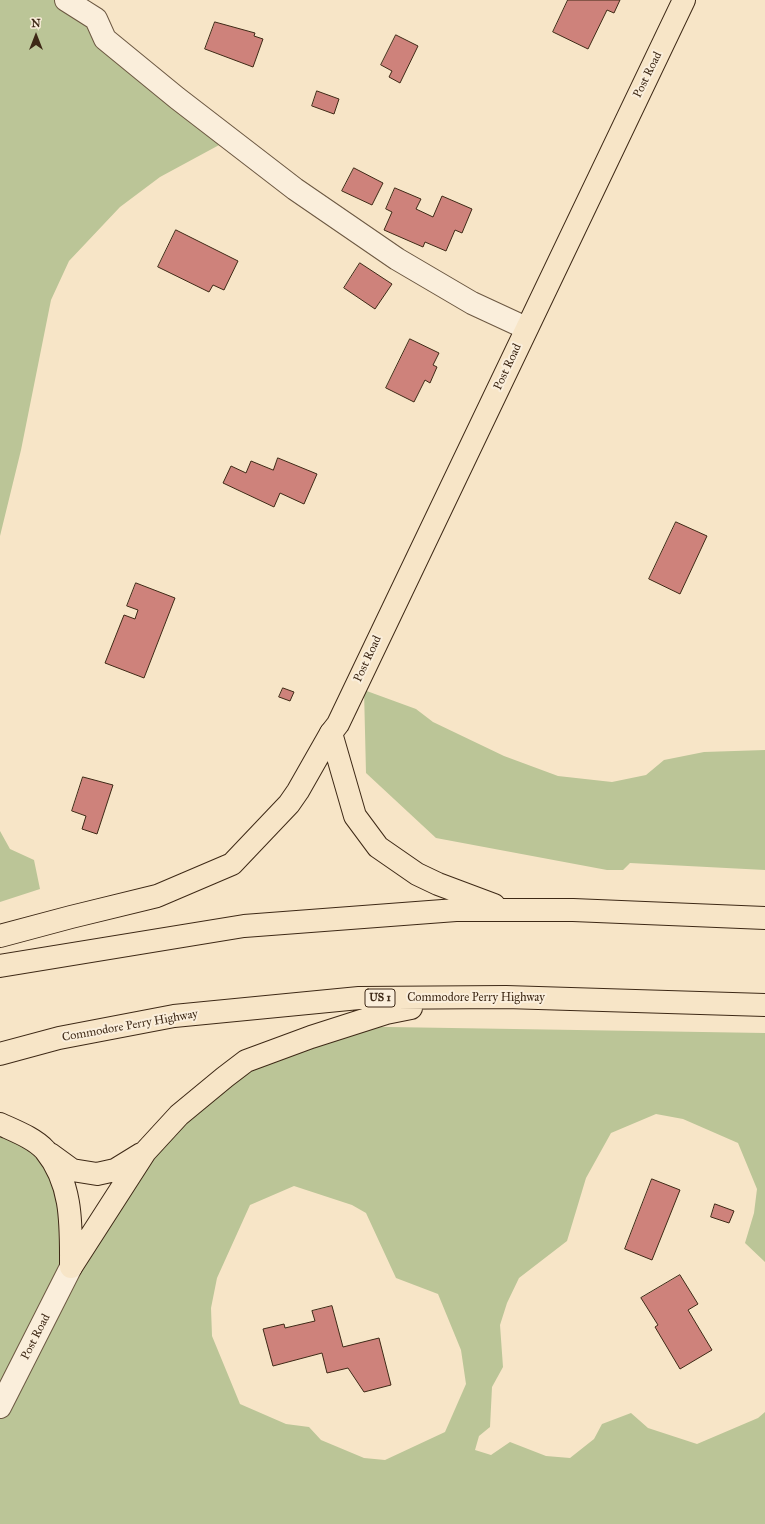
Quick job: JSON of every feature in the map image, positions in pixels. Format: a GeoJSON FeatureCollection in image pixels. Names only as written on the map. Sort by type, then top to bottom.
{"type":"FeatureCollection","features":[{"type":"Feature","properties":{"kind":"main road","name":"Post Road"},"geometry":{"type":"LineString","coordinates":[[0,936],[157,896],[232,864],[289,804],[331,733],[338,724],[684,0]]}},
{"type":"Feature","properties":{"kind":"main road"},"geometry":{"type":"LineString","coordinates":[[331,733],[355,816],[378,847],[417,874],[438,884],[508,910]]}},
{"type":"Feature","properties":{"kind":"main road"},"geometry":{"type":"LineString","coordinates":[[0,966],[244,926],[456,910],[574,910],[765,918]]}},
{"type":"Feature","properties":{"kind":"main road","name":"Commodore Perry Highway"},"geometry":{"type":"LineString","coordinates":[[0,1054],[59,1038],[174,1016],[359,998],[506,997],[765,1005]]}},
{"type":"Feature","properties":{"kind":"main road"},"geometry":{"type":"LineString","coordinates":[[71,1267],[145,1152],[179,1115],[246,1061],[311,1036],[386,1013],[458,998]]}},
{"type":"Feature","properties":{"kind":"main road"},"geometry":{"type":"LineString","coordinates":[[0,1124],[25,1136],[72,1170],[97,1174],[115,1170],[145,1152]]}},
{"type":"Feature","properties":{"kind":"main road"},"geometry":{"type":"LineString","coordinates":[[44,1150],[66,1188],[70,1212],[71,1267]]}},
{"type":"Feature","properties":{"kind":"street"},"geometry":{"type":"LineString","coordinates":[[66,0],[96,19],[105,39],[177,98],[295,189],[397,259],[472,303],[526,328]]}},
{"type":"Feature","properties":{"kind":"street","name":"Post Road"},"geometry":{"type":"LineString","coordinates":[[0,1407],[71,1267]]}},
{"type":"Feature","properties":{"kind":"green space"},"geometry":{"type":"Polygon","coordinates":[[[0,0],[71,0],[221,144],[160,177],[120,207],[69,261],[51,300],[21,450],[0,536],[0,0]]]}},
{"type":"Feature","properties":{"kind":"green space"},"geometry":{"type":"Polygon","coordinates":[[[364,690],[416,709],[433,722],[504,756],[558,776],[612,782],[646,775],[664,760],[704,752],[765,750],[765,870],[630,863],[623,870],[607,870],[436,838],[366,773],[364,690]]]}},
{"type":"Feature","properties":{"kind":"green space"},"geometry":{"type":"Polygon","coordinates":[[[0,831],[10,849],[34,860],[40,889],[0,902],[0,831]]]}},
{"type":"Feature","properties":{"kind":"green space"},"geometry":{"type":"Polygon","coordinates":[[[326,1026],[765,1033],[765,1262],[745,1243],[754,1213],[757,1189],[738,1143],[683,1119],[656,1114],[611,1133],[586,1178],[567,1241],[519,1278],[507,1303],[500,1325],[503,1367],[492,1387],[490,1427],[479,1436],[475,1450],[491,1455],[510,1442],[546,1456],[570,1458],[594,1439],[602,1424],[631,1413],[648,1428],[697,1444],[758,1418],[765,1412],[765,1524],[0,1524],[0,1118],[47,1152],[72,1249],[197,1097],[326,1026]],[[294,1186],[250,1205],[217,1278],[211,1308],[212,1336],[240,1404],[286,1424],[309,1427],[321,1440],[364,1458],[385,1460],[445,1432],[466,1384],[461,1350],[438,1294],[396,1278],[366,1213],[352,1205],[294,1186]]]}},
{"type":"Feature","properties":{"kind":"building"},"geometry":{"type":"Polygon","coordinates":[[[568,0],[620,0],[614,13],[607,10],[588,49],[553,32],[568,0]]]}},
{"type":"Feature","properties":{"kind":"building"},"geometry":{"type":"Polygon","coordinates":[[[215,22],[255,33],[254,36],[263,39],[253,67],[205,49],[215,22]]]}},
{"type":"Feature","properties":{"kind":"building"},"geometry":{"type":"Polygon","coordinates":[[[396,35],[418,46],[400,83],[389,77],[392,71],[381,65],[396,35]]]}},
{"type":"Feature","properties":{"kind":"building"},"geometry":{"type":"Polygon","coordinates":[[[317,91],[339,99],[334,114],[312,106],[317,91]]]}},
{"type":"Feature","properties":{"kind":"building"},"geometry":{"type":"Polygon","coordinates":[[[354,168],[383,183],[372,205],[342,191],[354,168]]]}},
{"type":"Feature","properties":{"kind":"building"},"geometry":{"type":"Polygon","coordinates":[[[395,188],[421,199],[416,209],[433,217],[442,196],[472,209],[462,233],[455,230],[446,251],[425,242],[423,247],[384,230],[392,212],[386,209],[395,188]]]}},
{"type":"Feature","properties":{"kind":"building"},"geometry":{"type":"Polygon","coordinates":[[[176,230],[238,261],[224,290],[213,285],[209,292],[158,267],[176,230]]]}},
{"type":"Feature","properties":{"kind":"building"},"geometry":{"type":"Polygon","coordinates":[[[360,263],[392,284],[375,309],[344,288],[360,263]]]}},
{"type":"Feature","properties":{"kind":"building"},"geometry":{"type":"Polygon","coordinates":[[[410,339],[439,353],[433,365],[437,367],[430,383],[425,380],[414,402],[386,388],[410,339]]]}},
{"type":"Feature","properties":{"kind":"building"},"geometry":{"type":"Polygon","coordinates":[[[278,458],[317,474],[304,504],[280,493],[274,507],[223,483],[231,466],[246,473],[251,461],[273,470],[278,458]]]}},
{"type":"Feature","properties":{"kind":"building"},"geometry":{"type":"Polygon","coordinates":[[[676,522],[707,536],[680,594],[649,579],[676,522]]]}},
{"type":"Feature","properties":{"kind":"building"},"geometry":{"type":"Polygon","coordinates":[[[136,583],[175,598],[144,678],[105,663],[124,615],[135,619],[138,610],[127,606],[136,583]]]}},
{"type":"Feature","properties":{"kind":"building"},"geometry":{"type":"Polygon","coordinates":[[[283,688],[294,692],[290,701],[279,697],[283,688]]]}},
{"type":"Feature","properties":{"kind":"building"},"geometry":{"type":"Polygon","coordinates":[[[83,777],[113,785],[97,834],[82,829],[86,816],[72,811],[83,777]]]}},
{"type":"Feature","properties":{"kind":"building"},"geometry":{"type":"Polygon","coordinates":[[[652,1179],[680,1190],[652,1260],[625,1249],[652,1179]]]}},
{"type":"Feature","properties":{"kind":"building"},"geometry":{"type":"Polygon","coordinates":[[[715,1204],[734,1211],[729,1223],[711,1217],[715,1204]]]}},
{"type":"Feature","properties":{"kind":"building"},"geometry":{"type":"Polygon","coordinates":[[[680,1275],[698,1304],[688,1310],[712,1350],[680,1369],[655,1327],[658,1325],[641,1298],[680,1275]]]}},
{"type":"Feature","properties":{"kind":"building"},"geometry":{"type":"Polygon","coordinates":[[[332,1306],[343,1347],[379,1338],[391,1385],[364,1392],[348,1368],[327,1373],[322,1353],[273,1366],[263,1329],[284,1324],[285,1328],[315,1321],[312,1311],[332,1306]]]}}]}
